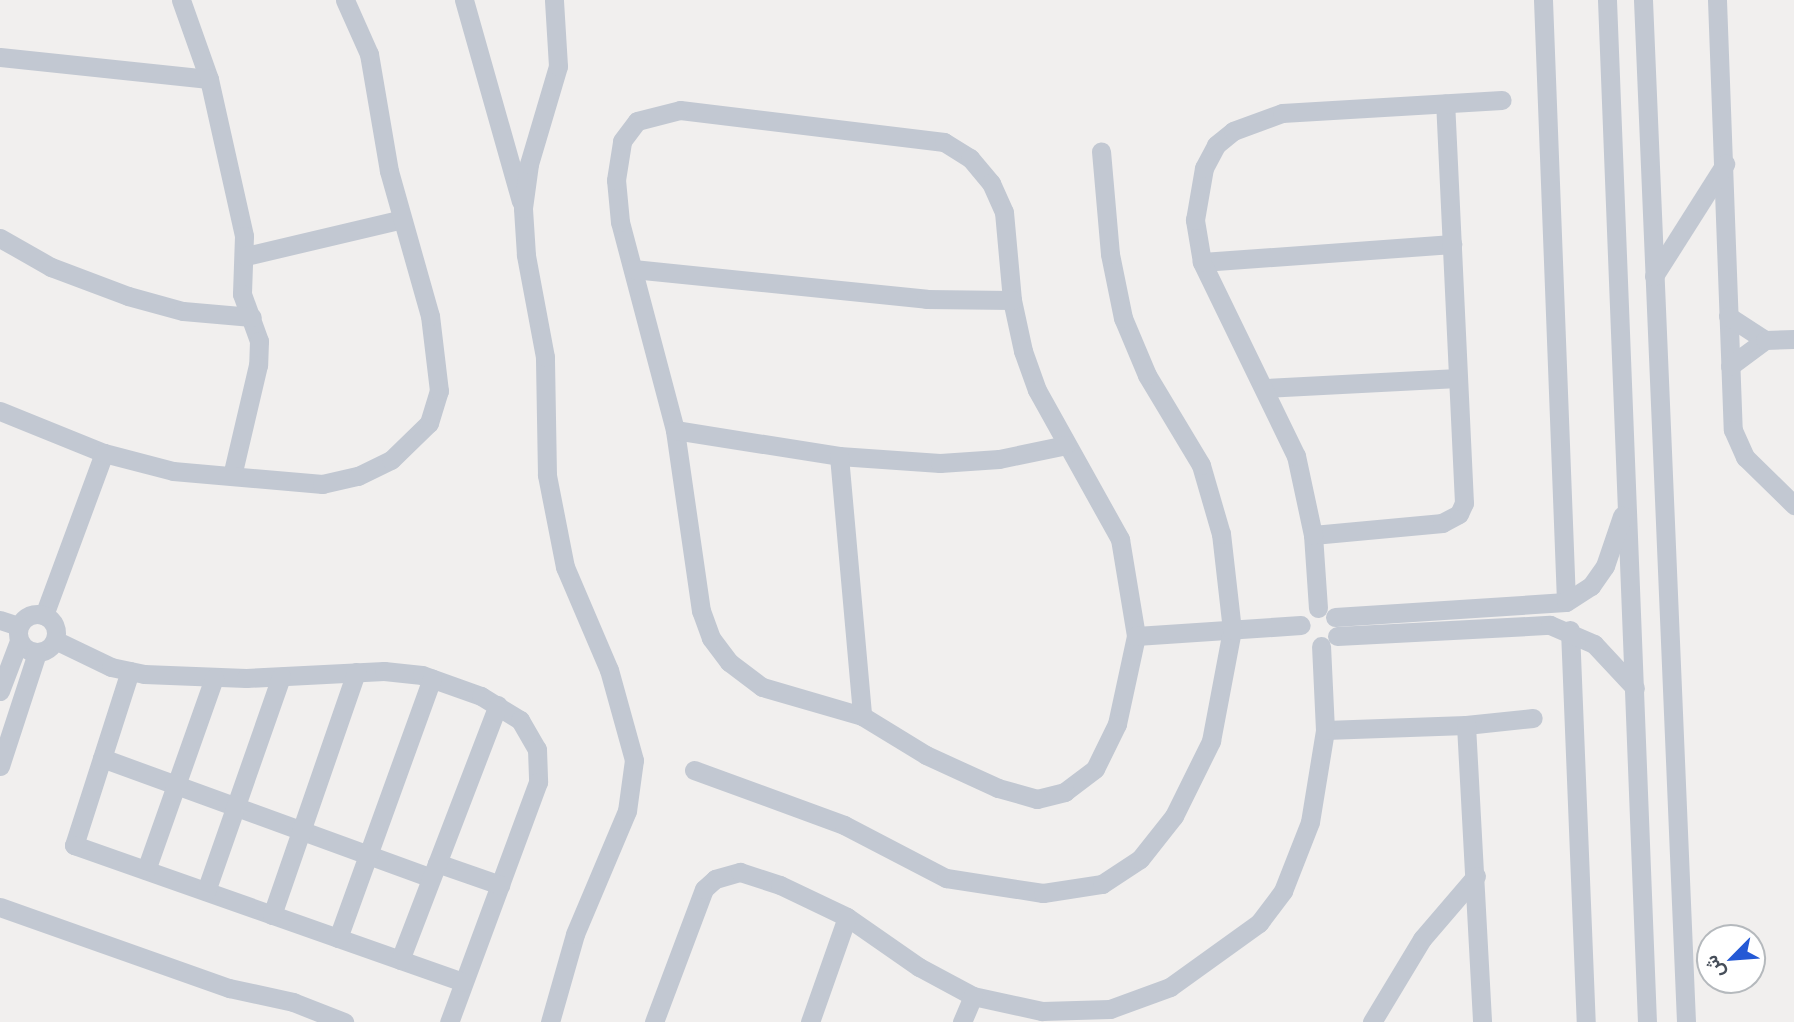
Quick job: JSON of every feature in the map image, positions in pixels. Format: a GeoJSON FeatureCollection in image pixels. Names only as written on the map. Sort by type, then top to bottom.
{"type":"FeatureCollection","features":[{"type":"Feature","properties":{"kind":"street"},"geometry":{"type":"LineString","coordinates":[[181,0],[209,79],[246,257],[242,294],[259,341],[258,365],[232,476]]}},
{"type":"Feature","properties":{"kind":"street"},"geometry":{"type":"LineString","coordinates":[[0,411],[104,453],[173,471],[304,484],[340,481],[391,460],[423,432],[437,402],[438,363],[382,139],[369,54],[345,0]]}},
{"type":"Feature","properties":{"kind":"street"},"geometry":{"type":"LineString","coordinates":[[464,0],[489,99],[523,208]]}},
{"type":"Feature","properties":{"kind":"street"},"geometry":{"type":"LineString","coordinates":[[550,1022],[575,934],[627,811],[634,760],[620,699],[573,592],[556,538],[544,448],[545,357],[526,255],[523,208],[529,164],[558,66],[554,0]]}},
{"type":"Feature","properties":{"kind":"street"},"geometry":{"type":"LineString","coordinates":[[1543,0],[1566,602]]}},
{"type":"Feature","properties":{"kind":"street"},"geometry":{"type":"LineString","coordinates":[[1607,0],[1647,1022]]}},
{"type":"Feature","properties":{"kind":"street"},"geometry":{"type":"LineString","coordinates":[[1643,0],[1686,1022]]}},
{"type":"Feature","properties":{"kind":"street"},"geometry":{"type":"LineString","coordinates":[[1717,0],[1733,430],[1739,449],[1794,505]]}},
{"type":"Feature","properties":{"kind":"street"},"geometry":{"type":"LineString","coordinates":[[0,57],[209,79]]}},
{"type":"Feature","properties":{"kind":"street"},"geometry":{"type":"LineString","coordinates":[[654,1022],[704,889],[715,879],[740,872],[780,885],[847,917],[973,996],[1042,1011],[1107,1016],[1170,987],[1259,923],[1283,891],[1310,822],[1325,730],[1328,627],[1313,535],[1296,456],[1266,388],[1202,262],[1195,220],[1204,168],[1216,145],[1233,131],[1282,113],[1502,100]]}},
{"type":"Feature","properties":{"kind":"street"},"geometry":{"type":"LineString","coordinates":[[1313,535],[1442,523],[1459,514],[1464,503],[1445,103]]}},
{"type":"Feature","properties":{"kind":"street"},"geometry":{"type":"LineString","coordinates":[[680,110],[944,142],[970,158],[991,183],[1004,212],[1012,300],[1037,390],[1066,445],[1110,514],[1120,539],[1136,636],[1117,724],[1095,769],[1065,792],[1037,799],[998,788],[926,755],[862,716],[762,687],[729,662],[711,638],[701,611],[675,430],[633,269],[617,191],[622,141],[637,121],[680,110]]}},
{"type":"Feature","properties":{"kind":"street"},"geometry":{"type":"LineString","coordinates":[[694,770],[844,825],[946,878],[1043,893],[1102,884],[1140,859],[1174,816],[1211,741],[1232,630],[1222,534],[1201,465],[1147,376],[1123,318],[1110,254],[1101,151]]}},
{"type":"Feature","properties":{"kind":"street"},"geometry":{"type":"LineString","coordinates":[[1654,276],[1725,163]]}},
{"type":"Feature","properties":{"kind":"street"},"geometry":{"type":"LineString","coordinates":[[246,257],[402,219]]}},
{"type":"Feature","properties":{"kind":"street"},"geometry":{"type":"LineString","coordinates":[[0,238],[51,267],[128,296],[183,311],[252,317]]}},
{"type":"Feature","properties":{"kind":"street"},"geometry":{"type":"LineString","coordinates":[[1202,262],[1452,244]]}},
{"type":"Feature","properties":{"kind":"street"},"geometry":{"type":"LineString","coordinates":[[633,269],[926,299],[1012,300]]}},
{"type":"Feature","properties":{"kind":"street"},"geometry":{"type":"LineString","coordinates":[[1728,316],[1765,340]]}},
{"type":"Feature","properties":{"kind":"street"},"geometry":{"type":"LineString","coordinates":[[1730,366],[1765,340],[1794,339]]}},
{"type":"Feature","properties":{"kind":"street"},"geometry":{"type":"LineString","coordinates":[[1266,388],[1458,378]]}},
{"type":"Feature","properties":{"kind":"street"},"geometry":{"type":"LineString","coordinates":[[675,430],[839,456],[951,462],[999,459],[1066,445]]}},
{"type":"Feature","properties":{"kind":"street"},"geometry":{"type":"LineString","coordinates":[[44,615],[104,453]]}},
{"type":"Feature","properties":{"kind":"street"},"geometry":{"type":"LineString","coordinates":[[839,456],[862,716]]}},
{"type":"Feature","properties":{"kind":"street"},"geometry":{"type":"LineString","coordinates":[[1627,498],[1605,566],[1591,586],[1566,602],[1328,627],[1308,643],[1301,625],[1306,614],[1328,627],[1550,625],[1570,630],[1594,645],[1635,688]]}},
{"type":"Feature","properties":{"kind":"street"},"geometry":{"type":"LineString","coordinates":[[0,691],[13,629],[29,615],[44,615],[55,625],[55,640]]}},
{"type":"Feature","properties":{"kind":"street"},"geometry":{"type":"LineString","coordinates":[[1136,636],[1301,625]]}},
{"type":"Feature","properties":{"kind":"street"},"geometry":{"type":"LineString","coordinates":[[13,629],[37,653]]}},
{"type":"Feature","properties":{"kind":"street"},"geometry":{"type":"LineString","coordinates":[[1570,630],[1586,1022]]}},
{"type":"Feature","properties":{"kind":"street"},"geometry":{"type":"LineString","coordinates":[[0,766],[37,653],[55,640]]}},
{"type":"Feature","properties":{"kind":"street"},"geometry":{"type":"LineString","coordinates":[[55,640],[130,671],[214,678],[281,677],[356,671],[432,678],[498,705],[527,729],[537,749],[539,771],[449,1022]]}},
{"type":"Feature","properties":{"kind":"street"},"geometry":{"type":"LineString","coordinates":[[130,671],[74,845],[463,982]]}},
{"type":"Feature","properties":{"kind":"street"},"geometry":{"type":"LineString","coordinates":[[272,915],[356,671]]}},
{"type":"Feature","properties":{"kind":"street"},"geometry":{"type":"LineString","coordinates":[[206,891],[281,677]]}},
{"type":"Feature","properties":{"kind":"street"},"geometry":{"type":"LineString","coordinates":[[146,870],[214,678]]}},
{"type":"Feature","properties":{"kind":"street"},"geometry":{"type":"LineString","coordinates":[[338,938],[432,678]]}},
{"type":"Feature","properties":{"kind":"street"},"geometry":{"type":"LineString","coordinates":[[400,960],[498,705]]}},
{"type":"Feature","properties":{"kind":"street"},"geometry":{"type":"LineString","coordinates":[[1325,730],[1466,725],[1533,718]]}},
{"type":"Feature","properties":{"kind":"street"},"geometry":{"type":"LineString","coordinates":[[1466,725],[1482,1022]]}},
{"type":"Feature","properties":{"kind":"street"},"geometry":{"type":"LineString","coordinates":[[102,758],[368,855],[500,885]]}},
{"type":"Feature","properties":{"kind":"street"},"geometry":{"type":"LineString","coordinates":[[1372,1022],[1422,939],[1476,876]]}},
{"type":"Feature","properties":{"kind":"street"},"geometry":{"type":"LineString","coordinates":[[0,907],[229,988],[293,1002],[344,1022]]}},
{"type":"Feature","properties":{"kind":"street"},"geometry":{"type":"LineString","coordinates":[[810,1022],[847,917]]}},
{"type":"Feature","properties":{"kind":"street"},"geometry":{"type":"LineString","coordinates":[[962,1022],[973,996]]}}]}
